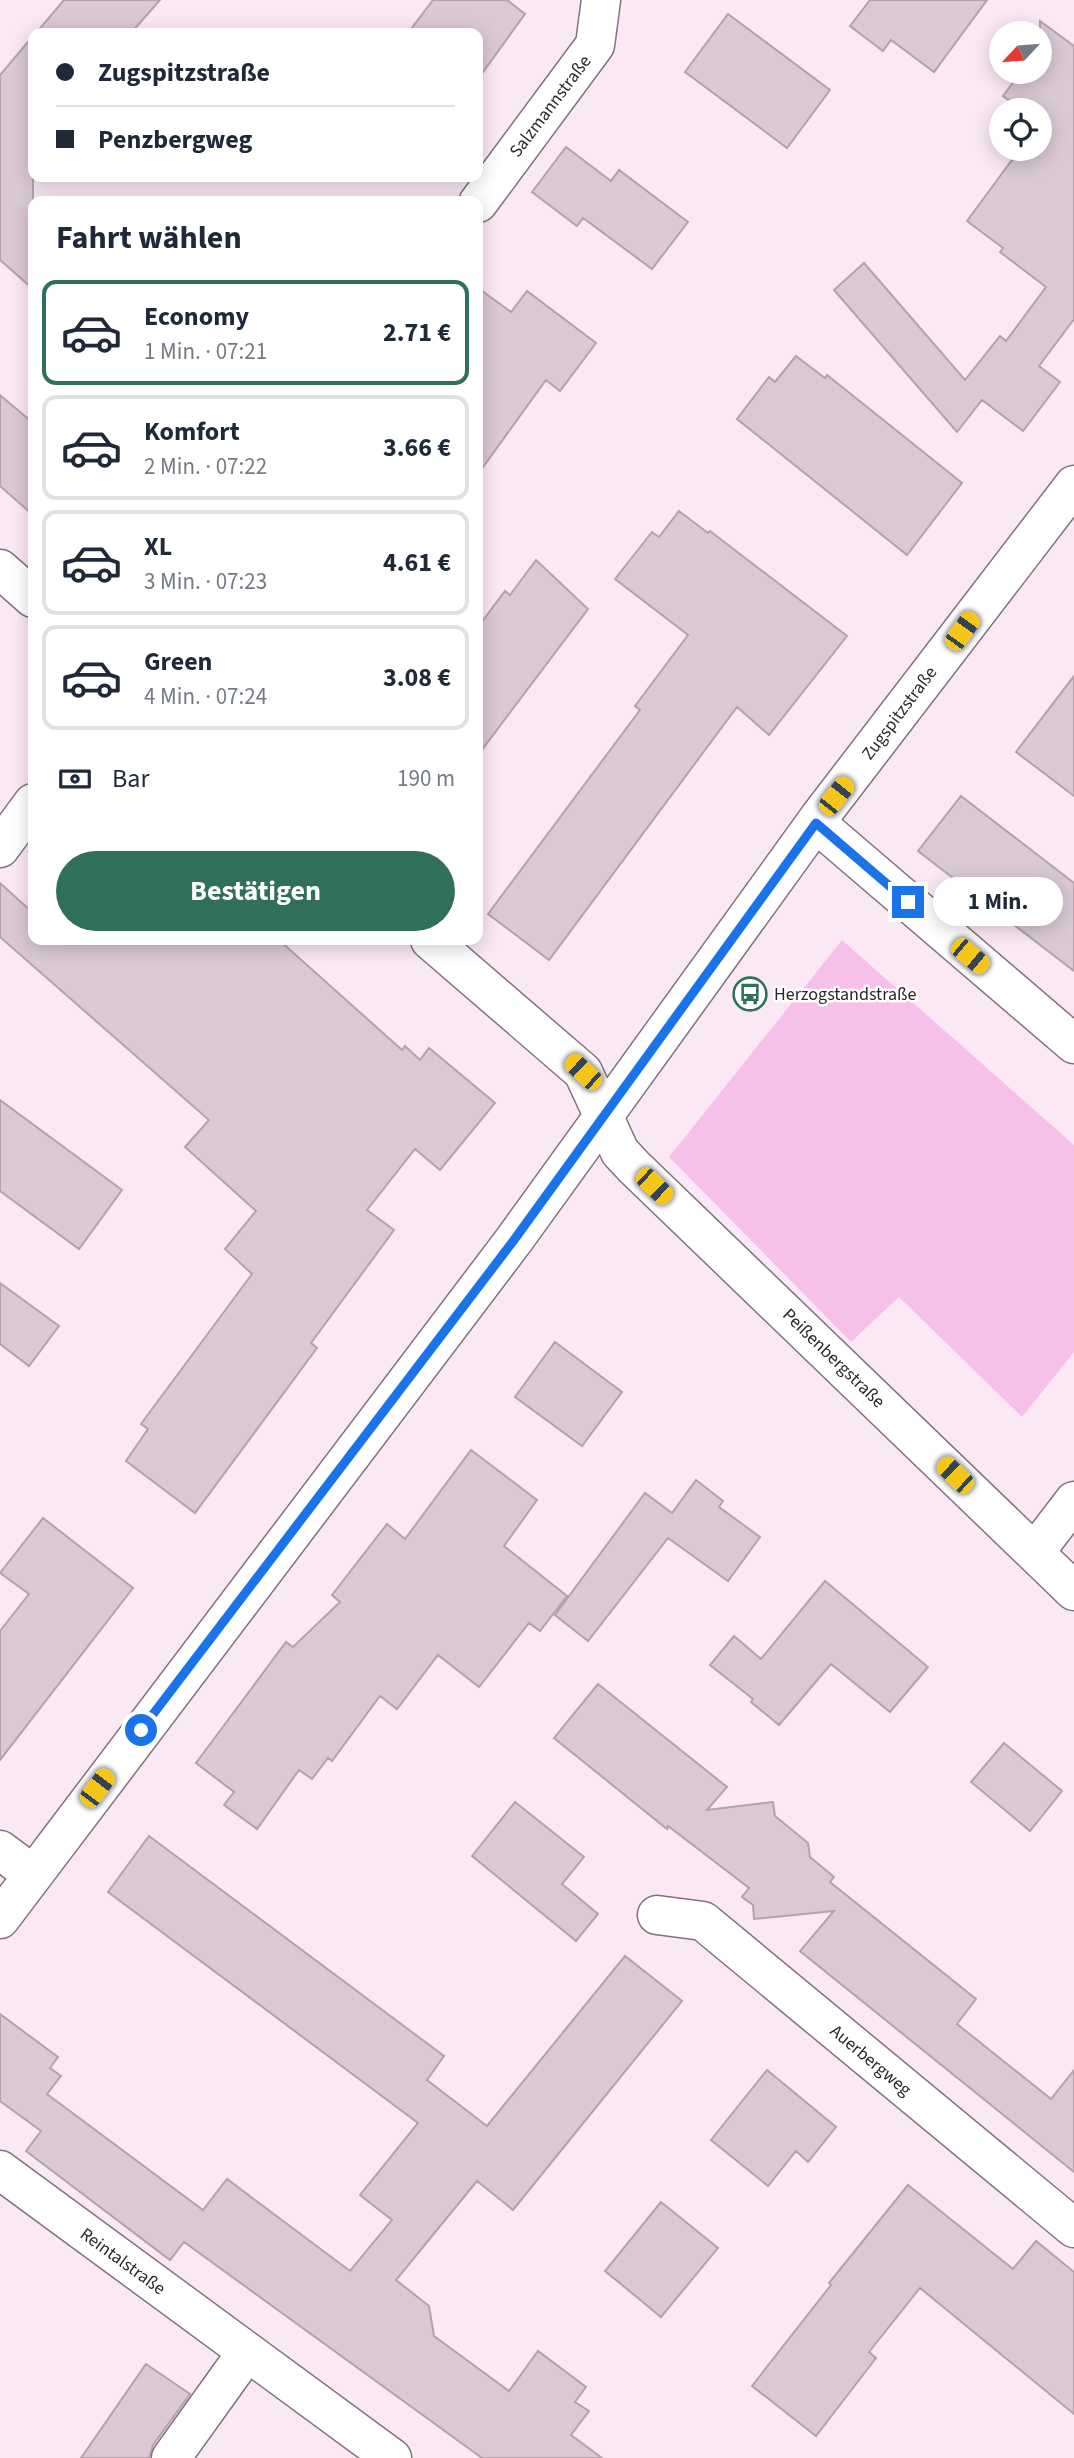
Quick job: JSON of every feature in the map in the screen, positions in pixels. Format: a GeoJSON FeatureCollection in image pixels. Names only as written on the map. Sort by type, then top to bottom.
{"type":"FeatureCollection","features":[{"type":"Feature","properties":{"kind":"street","name":"Salzmannstraße"},"geometry":{"type":"LineString","coordinates":[[483,196],[595,45],[601,0]]}},
{"type":"Feature","properties":{"kind":"street","name":"Zugspitzstraße"},"geometry":{"type":"LineString","coordinates":[[0,1919],[604,1118],[816,823],[1074,485]]}},
{"type":"Feature","properties":{"kind":"street"},"geometry":{"type":"LineString","coordinates":[[0,569],[28,594]]}},
{"type":"Feature","properties":{"kind":"street"},"geometry":{"type":"LineString","coordinates":[[0,848],[28,810]]}},
{"type":"Feature","properties":{"kind":"street"},"geometry":{"type":"LineString","coordinates":[[816,823],[1074,1044]]}},
{"type":"Feature","properties":{"kind":"street"},"geometry":{"type":"LineString","coordinates":[[436,945],[583,1072],[604,1118]]}},
{"type":"Feature","properties":{"kind":"street","name":"Peißenbergstraße"},"geometry":{"type":"LineString","coordinates":[[604,1118],[620,1152],[634,1167],[1074,1591]]}},
{"type":"Feature","properties":{"kind":"street"},"geometry":{"type":"LineString","coordinates":[[1035,1552],[1074,1501]]}},
{"type":"Feature","properties":{"kind":"street"},"geometry":{"type":"LineString","coordinates":[[0,1850],[32,1874]]}},
{"type":"Feature","properties":{"kind":"street","name":"Auerbergweg"},"geometry":{"type":"LineString","coordinates":[[657,1915],[703,1921],[1074,2228]]}},
{"type":"Feature","properties":{"kind":"street","name":"Reintalstraße"},"geometry":{"type":"LineString","coordinates":[[0,2170],[392,2458]]}},
{"type":"Feature","properties":{"kind":"street"},"geometry":{"type":"LineString","coordinates":[[171,2458],[247,2352]]}},
{"type":"Feature","properties":{"kind":"shaded area"},"geometry":{"type":"Polygon","coordinates":[[[842,940],[1074,1145],[1074,1352],[1022,1417],[899,1297],[851,1342],[669,1157],[842,940]]]}},
{"type":"Feature","properties":{"kind":"building"},"geometry":{"type":"Polygon","coordinates":[[[64,0],[160,0],[135,28],[40,28],[64,0]]]}},
{"type":"Feature","properties":{"kind":"building"},"geometry":{"type":"Polygon","coordinates":[[[433,0],[507,0],[525,14],[483,72],[483,28],[412,28],[433,0]]]}},
{"type":"Feature","properties":{"kind":"building"},"geometry":{"type":"Polygon","coordinates":[[[870,0],[987,0],[934,72],[891,40],[883,51],[850,26],[870,0]]]}},
{"type":"Feature","properties":{"kind":"building"},"geometry":{"type":"Polygon","coordinates":[[[728,14],[830,90],[787,148],[685,72],[728,14]]]}},
{"type":"Feature","properties":{"kind":"building"},"geometry":{"type":"Polygon","coordinates":[[[1052,30],[1074,46],[1074,319],[1039,366],[1060,382],[1023,431],[982,400],[957,432],[834,290],[864,263],[965,380],[1000,336],[1006,341],[1046,287],[1000,252],[1003,248],[967,221],[1011,161],[1052,161],[1052,98],[1003,96],[1012,84],[1052,84],[1052,30]]]}},
{"type":"Feature","properties":{"kind":"building"},"geometry":{"type":"Polygon","coordinates":[[[28,42],[28,182],[33,182],[33,196],[28,196],[28,285],[0,260],[0,75],[28,42]]]}},
{"type":"Feature","properties":{"kind":"building"},"geometry":{"type":"Polygon","coordinates":[[[566,147],[611,181],[619,170],[688,222],[652,269],[583,218],[577,226],[532,192],[566,147]]]}},
{"type":"Feature","properties":{"kind":"building"},"geometry":{"type":"Polygon","coordinates":[[[527,291],[596,343],[560,391],[546,380],[483,467],[483,292],[511,312],[527,291]]]}},
{"type":"Feature","properties":{"kind":"building"},"geometry":{"type":"Polygon","coordinates":[[[796,356],[825,378],[827,375],[962,483],[907,555],[737,419],[769,377],[775,382],[796,356]]]}},
{"type":"Feature","properties":{"kind":"building"},"geometry":{"type":"Polygon","coordinates":[[[0,395],[28,419],[28,511],[0,486],[0,395]]]}},
{"type":"Feature","properties":{"kind":"building"},"geometry":{"type":"Polygon","coordinates":[[[679,511],[708,533],[710,531],[847,636],[769,735],[737,707],[549,960],[488,914],[640,710],[635,706],[688,635],[615,579],[652,532],[659,537],[679,511]]]}},
{"type":"Feature","properties":{"kind":"building"},"geometry":{"type":"Polygon","coordinates":[[[536,560],[588,609],[483,748],[483,620],[505,591],[510,595],[536,560]]]}},
{"type":"Feature","properties":{"kind":"building"},"geometry":{"type":"Polygon","coordinates":[[[1074,676],[1074,796],[1016,752],[1074,676]]]}},
{"type":"Feature","properties":{"kind":"building"},"geometry":{"type":"Polygon","coordinates":[[[961,796],[1074,883],[1074,971],[918,851],[961,796]]]}},
{"type":"Feature","properties":{"kind":"building"},"geometry":{"type":"Polygon","coordinates":[[[0,883],[28,908],[28,945],[285,945],[402,1050],[405,1046],[420,1060],[429,1048],[495,1103],[440,1170],[415,1149],[367,1210],[394,1230],[311,1343],[317,1348],[195,1513],[126,1461],[148,1429],[141,1424],[252,1274],[225,1249],[256,1211],[185,1147],[209,1120],[0,937],[0,883]]]}},
{"type":"Feature","properties":{"kind":"building"},"geometry":{"type":"Polygon","coordinates":[[[0,1100],[122,1190],[79,1249],[0,1191],[0,1100]]]}},
{"type":"Feature","properties":{"kind":"building"},"geometry":{"type":"Polygon","coordinates":[[[0,1283],[59,1326],[29,1366],[0,1344],[0,1283]]]}},
{"type":"Feature","properties":{"kind":"building"},"geometry":{"type":"Polygon","coordinates":[[[555,1342],[622,1392],[582,1446],[515,1397],[555,1342]]]}},
{"type":"Feature","properties":{"kind":"building"},"geometry":{"type":"Polygon","coordinates":[[[471,1450],[537,1500],[504,1546],[567,1596],[540,1631],[529,1623],[479,1687],[438,1655],[397,1709],[380,1696],[332,1761],[328,1758],[312,1779],[299,1770],[257,1829],[224,1805],[234,1792],[196,1763],[286,1642],[293,1647],[340,1602],[332,1595],[387,1524],[405,1539],[471,1450]]]}},
{"type":"Feature","properties":{"kind":"building"},"geometry":{"type":"Polygon","coordinates":[[[696,1480],[723,1501],[719,1507],[760,1537],[728,1581],[668,1538],[588,1641],[555,1615],[645,1493],[672,1513],[696,1480]]]}},
{"type":"Feature","properties":{"kind":"building"},"geometry":{"type":"Polygon","coordinates":[[[43,1518],[133,1588],[0,1760],[0,1631],[29,1594],[0,1573],[43,1518]]]}},
{"type":"Feature","properties":{"kind":"building"},"geometry":{"type":"Polygon","coordinates":[[[825,1581],[928,1667],[890,1712],[831,1664],[779,1725],[751,1702],[753,1699],[710,1665],[734,1636],[761,1659],[825,1581]]]}},
{"type":"Feature","properties":{"kind":"building"},"geometry":{"type":"Polygon","coordinates":[[[598,1684],[727,1787],[707,1810],[773,1802],[775,1816],[808,1843],[810,1857],[834,1877],[830,1882],[976,1999],[957,2024],[1051,2099],[1074,2070],[1074,2172],[800,1951],[834,1911],[754,1919],[753,1905],[742,1897],[749,1888],[668,1826],[667,1829],[554,1738],[598,1684]]]}},
{"type":"Feature","properties":{"kind":"building"},"geometry":{"type":"Polygon","coordinates":[[[1004,1743],[1062,1791],[1030,1831],[971,1782],[1004,1743]]]}},
{"type":"Feature","properties":{"kind":"building"},"geometry":{"type":"Polygon","coordinates":[[[515,1802],[584,1857],[562,1884],[598,1914],[576,1941],[472,1856],[515,1802]]]}},
{"type":"Feature","properties":{"kind":"building"},"geometry":{"type":"Polygon","coordinates":[[[149,1836],[444,2056],[427,2080],[487,2126],[625,1956],[682,2001],[513,2210],[477,2181],[396,2280],[429,2306],[434,2336],[509,2391],[538,2351],[586,2387],[575,2402],[589,2411],[571,2435],[602,2458],[482,2458],[184,2242],[170,2260],[26,2151],[41,2131],[0,2101],[0,2014],[58,2057],[50,2068],[61,2076],[47,2094],[203,2210],[227,2179],[350,2271],[392,2220],[360,2195],[418,2123],[108,1892],[149,1836]]]}},
{"type":"Feature","properties":{"kind":"building"},"geometry":{"type":"Polygon","coordinates":[[[767,2070],[836,2127],[808,2162],[796,2151],[768,2186],[711,2140],[767,2070]]]}},
{"type":"Feature","properties":{"kind":"building"},"geometry":{"type":"Polygon","coordinates":[[[908,2185],[1013,2269],[1036,2241],[1074,2272],[1074,2414],[920,2288],[869,2352],[876,2358],[816,2436],[752,2386],[831,2285],[829,2283],[908,2185]]]}},
{"type":"Feature","properties":{"kind":"building"},"geometry":{"type":"Polygon","coordinates":[[[661,2202],[718,2248],[661,2317],[605,2271],[661,2202]]]}},
{"type":"Feature","properties":{"kind":"building"},"geometry":{"type":"Polygon","coordinates":[[[146,2364],[190,2394],[153,2445],[149,2458],[81,2458],[146,2364]]]}},
{"type":"Feature","properties":{"kind":"place","name":"Herzogstandstraße"},"geometry":{"type":"Point","coordinates":[750,994]}},
{"type":"Feature","properties":{"kind":"route"},"geometry":{"type":"LineString","coordinates":[[141,1730],[514,1240],[816,823],[908,902]]}}]}
